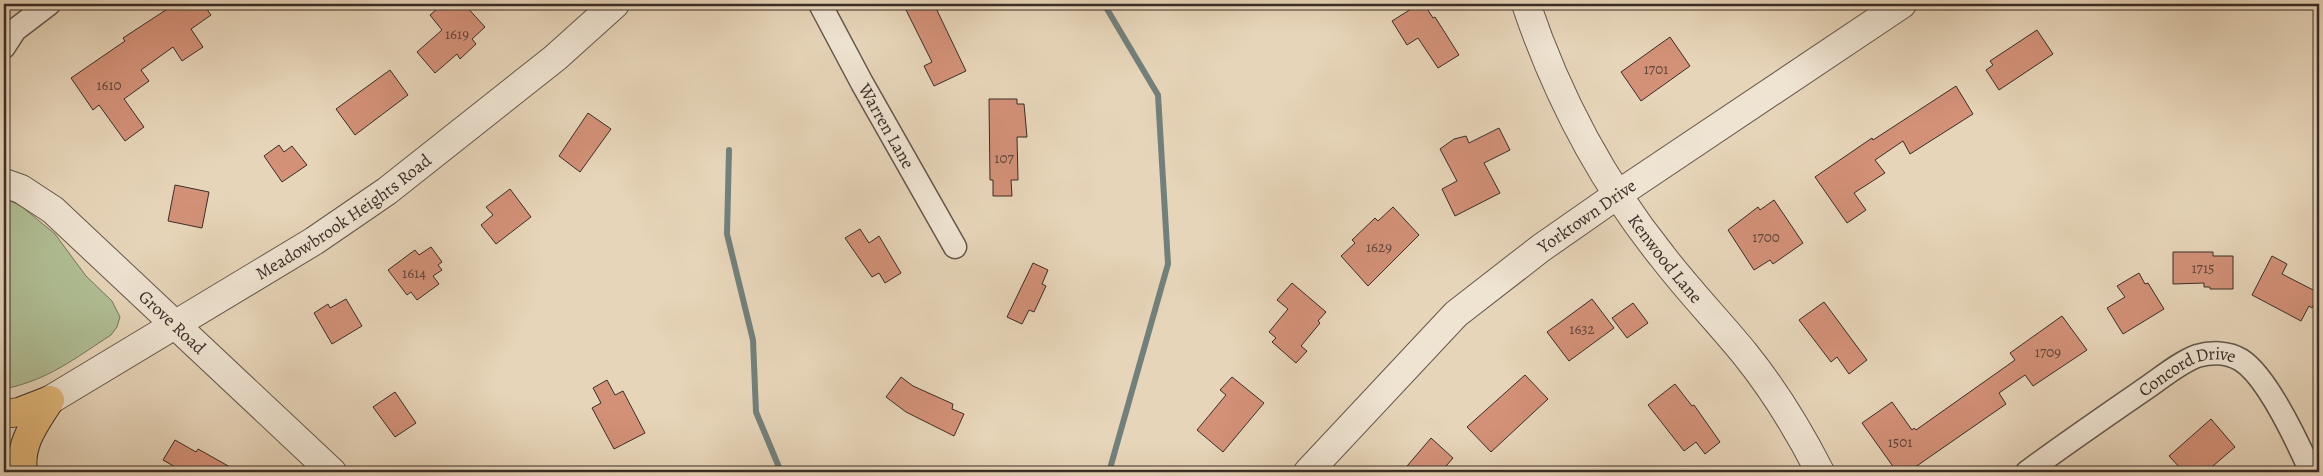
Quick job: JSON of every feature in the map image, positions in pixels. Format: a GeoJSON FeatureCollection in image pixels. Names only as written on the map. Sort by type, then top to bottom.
{"type":"FeatureCollection","features":[{"type":"Feature","properties":{"kind":"highway"},"geometry":{"type":"LineString","coordinates":[[4,414],[19,412],[50,400]]}},
{"type":"Feature","properties":{"kind":"highway"},"geometry":{"type":"LineString","coordinates":[[23,472],[21,460],[25,442],[50,400]]}},
{"type":"Feature","properties":{"kind":"street"},"geometry":{"type":"LineString","coordinates":[[4,47],[15,30],[49,4]]}},
{"type":"Feature","properties":{"kind":"street","name":"Meadowbrook Heights Road"},"geometry":{"type":"LineString","coordinates":[[50,400],[173,324],[314,241],[388,192],[458,138],[555,58],[615,4]]}},
{"type":"Feature","properties":{"kind":"street","name":"Warren Lane"},"geometry":{"type":"LineString","coordinates":[[820,4],[862,83],[955,246]]}},
{"type":"Feature","properties":{"kind":"street","name":"Kenwood Lane"},"geometry":{"type":"LineString","coordinates":[[1526,4],[1537,38],[1574,122],[1617,195],[1661,255],[1746,355],[1785,409],[1820,472]]}},
{"type":"Feature","properties":{"kind":"street","name":"Yorktown Drive"},"geometry":{"type":"LineString","coordinates":[[1308,472],[1456,314],[1541,248],[1617,195],[1902,4]]}},
{"type":"Feature","properties":{"kind":"street","name":"Grove Road"},"geometry":{"type":"LineString","coordinates":[[4,183],[22,189],[53,210],[332,472]]}},
{"type":"Feature","properties":{"kind":"street","name":"Concord Drive"},"geometry":{"type":"LineString","coordinates":[[2027,472],[2156,382],[2194,357],[2207,353],[2239,358],[2252,368],[2294,436],[2311,472]]}},
{"type":"Feature","properties":{"kind":"green space"},"geometry":{"type":"Polygon","coordinates":[[[4,198],[21,206],[55,234],[86,276],[112,301],[120,317],[117,327],[111,335],[60,368],[34,380],[4,389],[4,198]]]}},
{"type":"Feature","properties":{"kind":"building"},"geometry":{"type":"Polygon","coordinates":[[[175,4],[203,4],[211,15],[191,29],[203,47],[182,61],[173,47],[141,70],[149,81],[124,99],[144,127],[125,141],[99,105],[93,110],[71,78],[125,41],[123,38],[175,4]]]}},
{"type":"Feature","properties":{"kind":"building"},"geometry":{"type":"Polygon","coordinates":[[[443,4],[464,4],[485,27],[472,39],[476,44],[460,59],[457,54],[435,73],[417,52],[442,30],[430,15],[443,4]]]}},
{"type":"Feature","properties":{"kind":"building"},"geometry":{"type":"Polygon","coordinates":[[[903,4],[934,4],[966,71],[934,86],[924,66],[932,62],[903,4]]]}},
{"type":"Feature","properties":{"kind":"building"},"geometry":{"type":"Polygon","coordinates":[[[1419,4],[1424,4],[1433,18],[1435,17],[1459,55],[1438,68],[1418,38],[1407,45],[1392,21],[1419,4]]]}},
{"type":"Feature","properties":{"kind":"building"},"geometry":{"type":"Polygon","coordinates":[[[2037,30],[2053,54],[1999,90],[1986,70],[1993,65],[1990,61],[2037,30]]]}},
{"type":"Feature","properties":{"kind":"building"},"geometry":{"type":"Polygon","coordinates":[[[1670,37],[1690,66],[1641,101],[1621,72],[1670,37]]]}},
{"type":"Feature","properties":{"kind":"building"},"geometry":{"type":"Polygon","coordinates":[[[390,70],[408,95],[355,135],[336,109],[390,70]]]}},
{"type":"Feature","properties":{"kind":"building"},"geometry":{"type":"Polygon","coordinates":[[[1956,86],[1973,114],[1910,154],[1903,141],[1875,160],[1885,173],[1854,193],[1866,210],[1847,223],[1815,177],[1872,138],[1873,140],[1956,86]]]}},
{"type":"Feature","properties":{"kind":"building"},"geometry":{"type":"Polygon","coordinates":[[[989,99],[1017,99],[1017,104],[1024,104],[1027,137],[1017,137],[1018,180],[1011,180],[1012,196],[993,196],[993,180],[990,180],[989,99]]]}},
{"type":"Feature","properties":{"kind":"building"},"geometry":{"type":"Polygon","coordinates":[[[588,113],[611,129],[580,172],[559,156],[588,113]]]}},
{"type":"Feature","properties":{"kind":"building"},"geometry":{"type":"Polygon","coordinates":[[[1499,128],[1510,150],[1484,163],[1500,193],[1455,216],[1442,189],[1457,181],[1440,149],[1454,139],[1466,136],[1469,143],[1499,128]]]}},
{"type":"Feature","properties":{"kind":"building"},"geometry":{"type":"Polygon","coordinates":[[[279,145],[284,152],[292,146],[307,165],[282,182],[264,156],[279,145]]]}},
{"type":"Feature","properties":{"kind":"building"},"geometry":{"type":"Polygon","coordinates":[[[175,185],[209,192],[202,228],[168,221],[175,185]]]}},
{"type":"Feature","properties":{"kind":"building"},"geometry":{"type":"Polygon","coordinates":[[[510,189],[531,217],[496,244],[481,225],[493,215],[486,207],[510,189]]]}},
{"type":"Feature","properties":{"kind":"building"},"geometry":{"type":"Polygon","coordinates":[[[1774,200],[1803,243],[1773,264],[1770,260],[1754,270],[1728,230],[1758,207],[1760,210],[1774,200]]]}},
{"type":"Feature","properties":{"kind":"building"},"geometry":{"type":"Polygon","coordinates":[[[1393,207],[1419,235],[1368,286],[1341,256],[1355,243],[1352,240],[1375,218],[1378,221],[1393,207]]]}},
{"type":"Feature","properties":{"kind":"building"},"geometry":{"type":"Polygon","coordinates":[[[860,229],[869,243],[879,236],[901,273],[885,283],[879,273],[872,277],[845,238],[860,229]]]}},
{"type":"Feature","properties":{"kind":"building"},"geometry":{"type":"Polygon","coordinates":[[[431,247],[442,262],[438,265],[442,270],[433,276],[439,284],[417,300],[411,292],[407,295],[388,270],[415,250],[419,255],[431,247]]]}},
{"type":"Feature","properties":{"kind":"building"},"geometry":{"type":"Polygon","coordinates":[[[2173,252],[2213,252],[2213,256],[2233,256],[2233,289],[2210,289],[2210,287],[2204,287],[2204,283],[2173,284],[2173,252]]]}},
{"type":"Feature","properties":{"kind":"building"},"geometry":{"type":"Polygon","coordinates":[[[2272,256],[2287,264],[2282,274],[2319,293],[2312,308],[2309,306],[2301,321],[2252,295],[2272,256]]]}},
{"type":"Feature","properties":{"kind":"building"},"geometry":{"type":"Polygon","coordinates":[[[1033,263],[1048,270],[1042,284],[1046,286],[1034,312],[1029,310],[1022,324],[1007,317],[1033,263]]]}},
{"type":"Feature","properties":{"kind":"building"},"geometry":{"type":"Polygon","coordinates":[[[2139,273],[2145,284],[2148,283],[2164,309],[2123,334],[2107,308],[2125,297],[2117,286],[2139,273]]]}},
{"type":"Feature","properties":{"kind":"building"},"geometry":{"type":"Polygon","coordinates":[[[1292,283],[1326,312],[1318,321],[1320,323],[1301,346],[1307,351],[1296,363],[1272,342],[1276,338],[1269,332],[1288,309],[1277,300],[1292,283]]]}},
{"type":"Feature","properties":{"kind":"building"},"geometry":{"type":"Polygon","coordinates":[[[346,299],[362,326],[332,344],[314,313],[328,304],[330,308],[346,299]]]}},
{"type":"Feature","properties":{"kind":"building"},"geometry":{"type":"Polygon","coordinates":[[[1592,299],[1614,328],[1569,361],[1547,332],[1592,299]]]}},
{"type":"Feature","properties":{"kind":"building"},"geometry":{"type":"Polygon","coordinates":[[[1824,302],[1867,360],[1849,374],[1837,357],[1831,362],[1799,320],[1824,302]]]}},
{"type":"Feature","properties":{"kind":"building"},"geometry":{"type":"Polygon","coordinates":[[[1633,303],[1648,323],[1627,338],[1612,318],[1633,303]]]}},
{"type":"Feature","properties":{"kind":"building"},"geometry":{"type":"Polygon","coordinates":[[[2062,316],[2087,350],[2033,386],[2025,375],[1999,393],[2006,404],[1908,472],[1897,472],[1862,423],[1892,402],[1912,430],[1914,428],[1916,430],[2015,360],[2010,353],[2062,316]]]}},
{"type":"Feature","properties":{"kind":"building"},"geometry":{"type":"Polygon","coordinates":[[[1525,375],[1548,399],[1491,452],[1467,427],[1525,375]]]}},
{"type":"Feature","properties":{"kind":"building"},"geometry":{"type":"Polygon","coordinates":[[[901,377],[913,386],[953,404],[952,409],[964,414],[954,436],[906,412],[886,397],[901,377]]]}},
{"type":"Feature","properties":{"kind":"building"},"geometry":{"type":"Polygon","coordinates":[[[1232,377],[1264,403],[1223,452],[1197,430],[1226,395],[1220,390],[1232,377]]]}},
{"type":"Feature","properties":{"kind":"building"},"geometry":{"type":"Polygon","coordinates":[[[607,380],[615,395],[623,391],[645,433],[614,449],[592,408],[601,403],[593,388],[607,380]]]}},
{"type":"Feature","properties":{"kind":"building"},"geometry":{"type":"Polygon","coordinates":[[[1675,384],[1692,406],[1694,405],[1720,442],[1705,454],[1696,442],[1684,451],[1648,405],[1675,384]]]}},
{"type":"Feature","properties":{"kind":"building"},"geometry":{"type":"Polygon","coordinates":[[[395,392],[416,423],[395,437],[373,407],[395,392]]]}},
{"type":"Feature","properties":{"kind":"building"},"geometry":{"type":"Polygon","coordinates":[[[2211,419],[2235,447],[2206,472],[2184,472],[2169,456],[2211,419]]]}},
{"type":"Feature","properties":{"kind":"building"},"geometry":{"type":"Polygon","coordinates":[[[1431,438],[1453,458],[1441,472],[1402,472],[1431,438]]]}},
{"type":"Feature","properties":{"kind":"building"},"geometry":{"type":"Polygon","coordinates":[[[175,440],[196,452],[198,449],[239,472],[184,472],[163,460],[175,440]]]}},
{"type":"Feature","properties":{"kind":"waterway"},"geometry":{"type":"LineString","coordinates":[[1104,4],[1158,95],[1168,264],[1109,472]]}},
{"type":"Feature","properties":{"kind":"waterway"},"geometry":{"type":"LineString","coordinates":[[729,150],[727,234],[753,340],[756,412],[781,472]]}}]}
